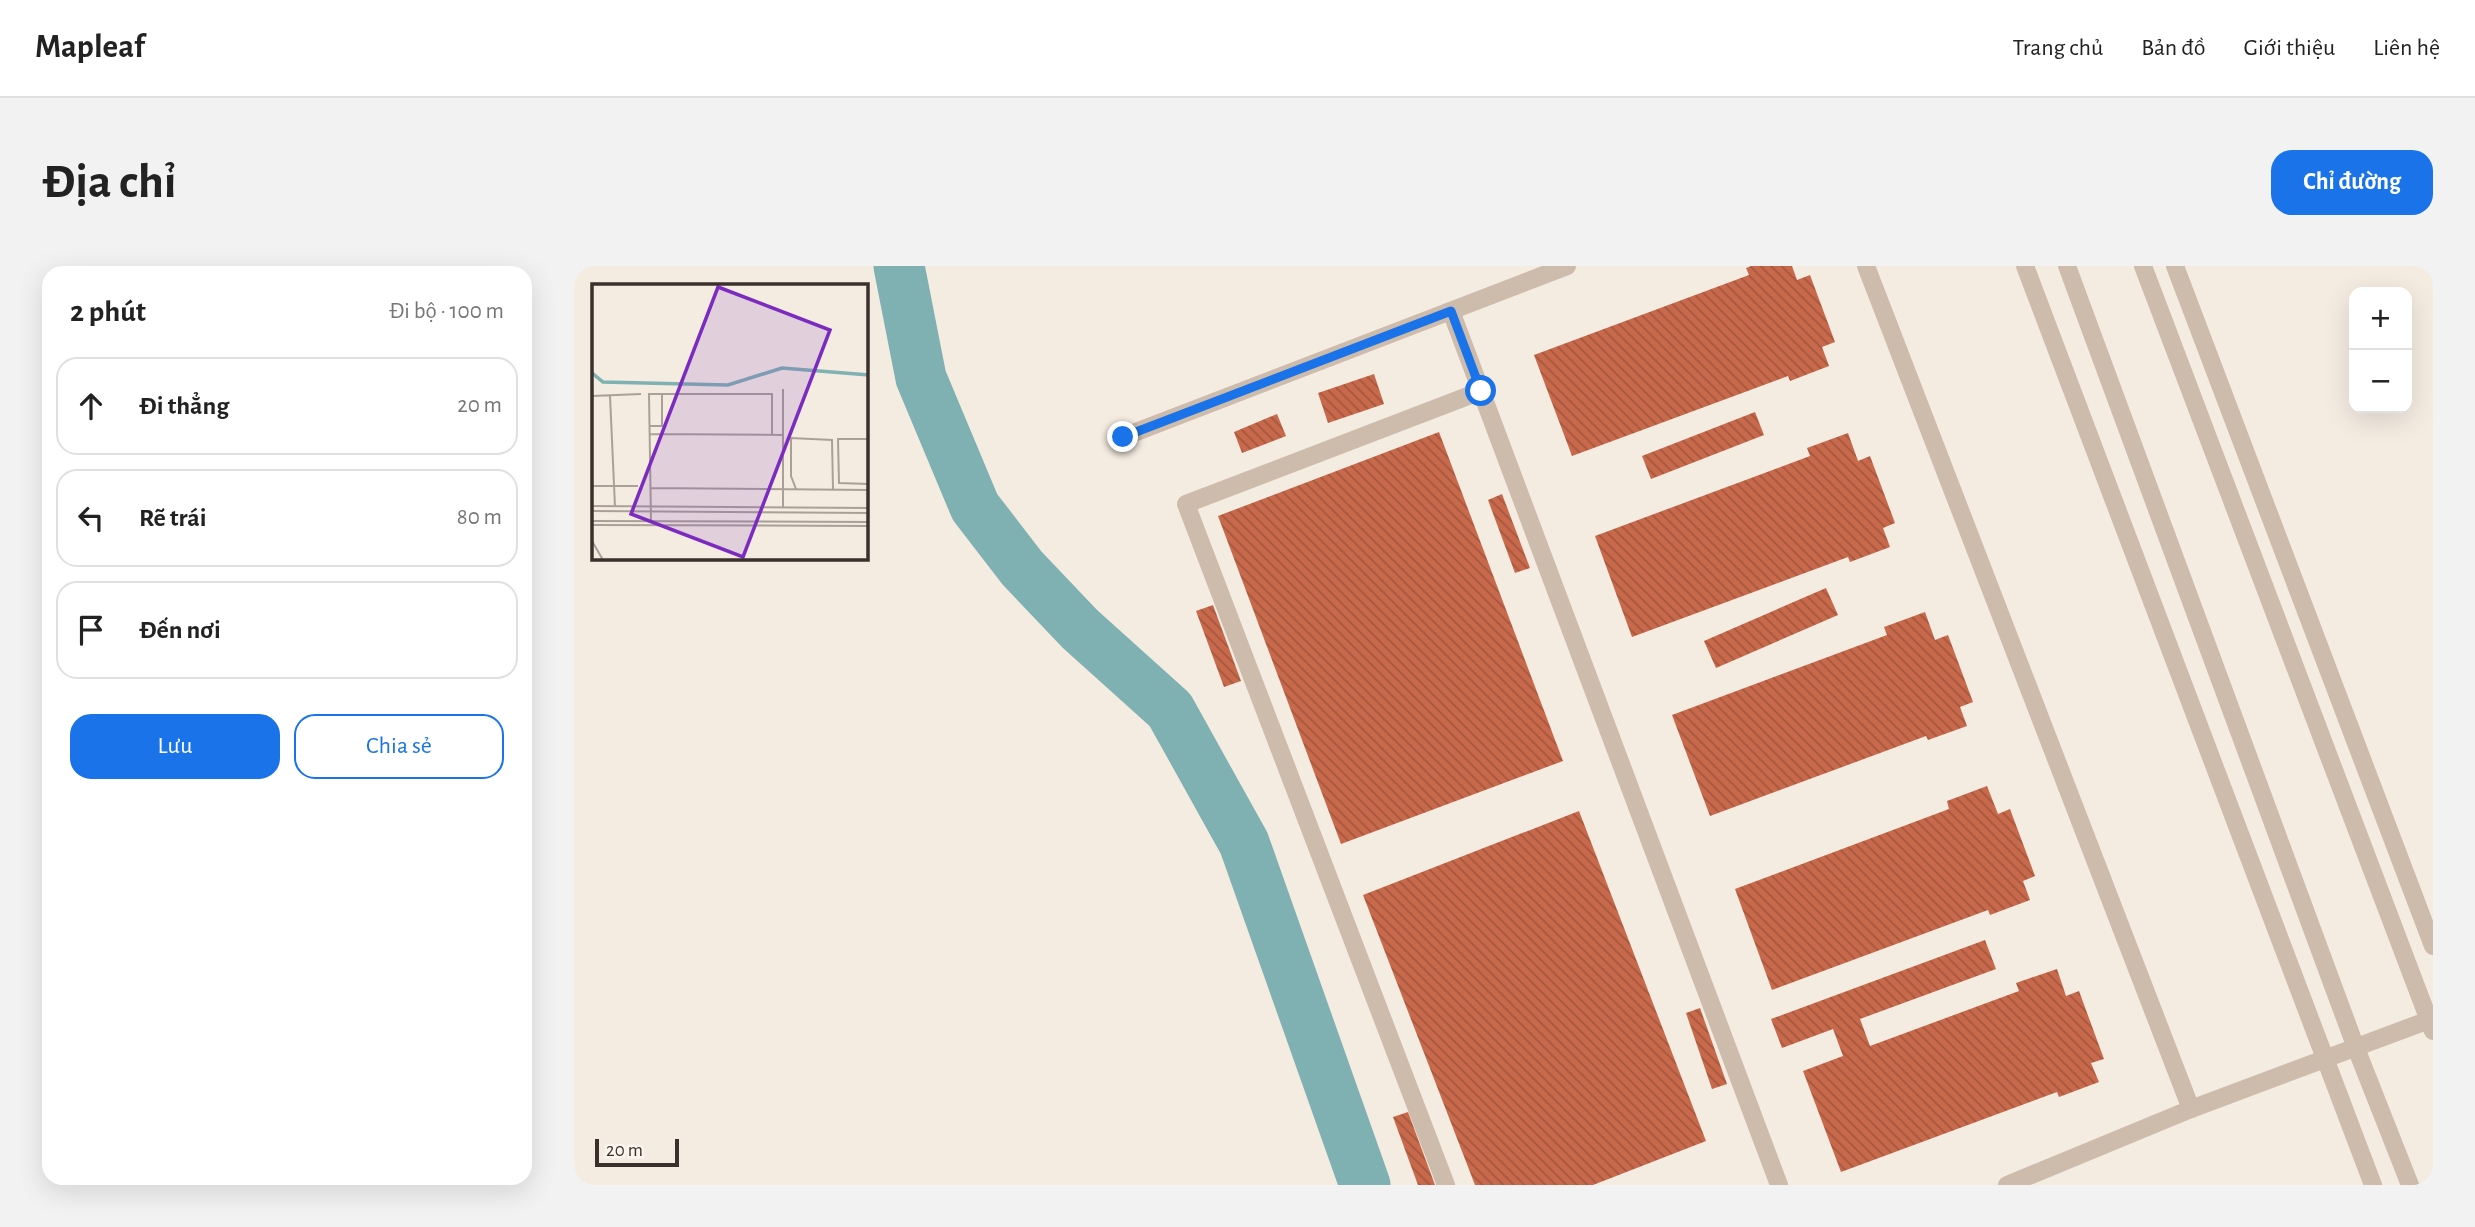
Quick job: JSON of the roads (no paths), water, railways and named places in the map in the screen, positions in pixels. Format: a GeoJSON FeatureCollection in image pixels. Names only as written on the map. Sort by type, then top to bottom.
{"type":"FeatureCollection","features":[{"type":"Feature","properties":{"kind":"street"},"geometry":{"type":"LineString","coordinates":[[1123,437],[1567,266]]}},
{"type":"Feature","properties":{"kind":"street"},"geometry":{"type":"LineString","coordinates":[[1866,266],[2191,1109]]}},
{"type":"Feature","properties":{"kind":"street"},"geometry":{"type":"LineString","coordinates":[[2025,266],[2373,1185]]}},
{"type":"Feature","properties":{"kind":"street"},"geometry":{"type":"LineString","coordinates":[[2067,266],[2356,1048],[2410,1185]]}},
{"type":"Feature","properties":{"kind":"street"},"geometry":{"type":"LineString","coordinates":[[2007,1185],[2191,1109],[2356,1048],[2431,1026],[2143,266]]}},
{"type":"Feature","properties":{"kind":"street"},"geometry":{"type":"LineString","coordinates":[[2175,266],[2433,946]]}},
{"type":"Feature","properties":{"kind":"street"},"geometry":{"type":"LineString","coordinates":[[1451,311],[1779,1185]]}},
{"type":"Feature","properties":{"kind":"street"},"geometry":{"type":"LineString","coordinates":[[1446,1185],[1186,504],[1481,391]]}},
{"type":"Feature","properties":{"kind":"waterway"},"geometry":{"type":"LineString","coordinates":[[899,266],[921,378],[975,507],[1022,568],[1080,629],[1170,710],[1244,843],[1365,1185]]}}]}
